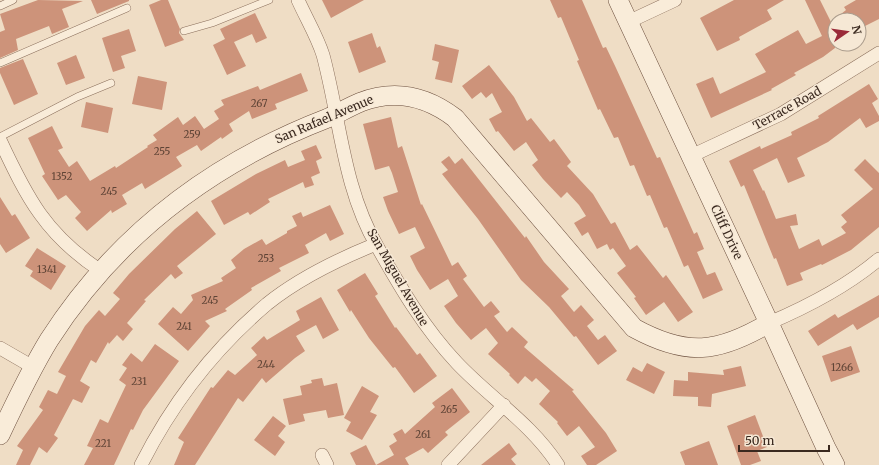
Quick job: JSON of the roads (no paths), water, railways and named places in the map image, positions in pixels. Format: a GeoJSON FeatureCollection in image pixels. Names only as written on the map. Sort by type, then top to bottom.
{"type":"FeatureCollection","features":[{"type":"Feature","properties":{"kind":"street","name":"San Miguel Avenue"},"geometry":{"type":"LineString","coordinates":[[298,0],[322,53],[351,181],[364,218],[376,244],[430,333],[457,363],[504,406],[545,447],[558,465]]}},
{"type":"Feature","properties":{"kind":"street","name":"Cliff Drive"},"geometry":{"type":"LineString","coordinates":[[618,0],[826,448],[836,465]]}},
{"type":"Feature","properties":{"kind":"street"},"geometry":{"type":"LineString","coordinates":[[628,22],[675,0]]}},
{"type":"Feature","properties":{"kind":"street","name":"Terrace Road"},"geometry":{"type":"LineString","coordinates":[[691,156],[781,114],[879,53]]}},
{"type":"Feature","properties":{"kind":"street","name":"San Rafael Avenue"},"geometry":{"type":"LineString","coordinates":[[0,435],[33,367],[74,304],[101,271],[128,242],[158,215],[220,169],[285,134],[336,115],[370,99],[393,94],[417,97],[443,109],[465,128],[634,328],[650,337],[681,346],[706,347],[725,345],[769,323]]}},
{"type":"Feature","properties":{"kind":"street"},"geometry":{"type":"LineString","coordinates":[[0,138],[20,184],[38,212],[70,247],[101,271]]}},
{"type":"Feature","properties":{"kind":"street"},"geometry":{"type":"LineString","coordinates":[[141,465],[172,410],[197,376],[221,348],[268,304],[294,286],[328,267],[376,244]]}},
{"type":"Feature","properties":{"kind":"street"},"geometry":{"type":"LineString","coordinates":[[769,323],[851,282],[879,259]]}},
{"type":"Feature","properties":{"kind":"street"},"geometry":{"type":"LineString","coordinates":[[0,348],[33,367]]}},
{"type":"Feature","properties":{"kind":"street"},"geometry":{"type":"LineString","coordinates":[[448,465],[504,406]]}},
{"type":"Feature","properties":{"kind":"lane"},"geometry":{"type":"LineString","coordinates":[[0,6],[14,0]]}},
{"type":"Feature","properties":{"kind":"lane"},"geometry":{"type":"LineString","coordinates":[[184,31],[212,23],[269,0]]}},
{"type":"Feature","properties":{"kind":"lane"},"geometry":{"type":"LineString","coordinates":[[0,63],[127,8]]}},
{"type":"Feature","properties":{"kind":"lane"},"geometry":{"type":"LineString","coordinates":[[0,138],[71,100],[110,83]]}}]}
